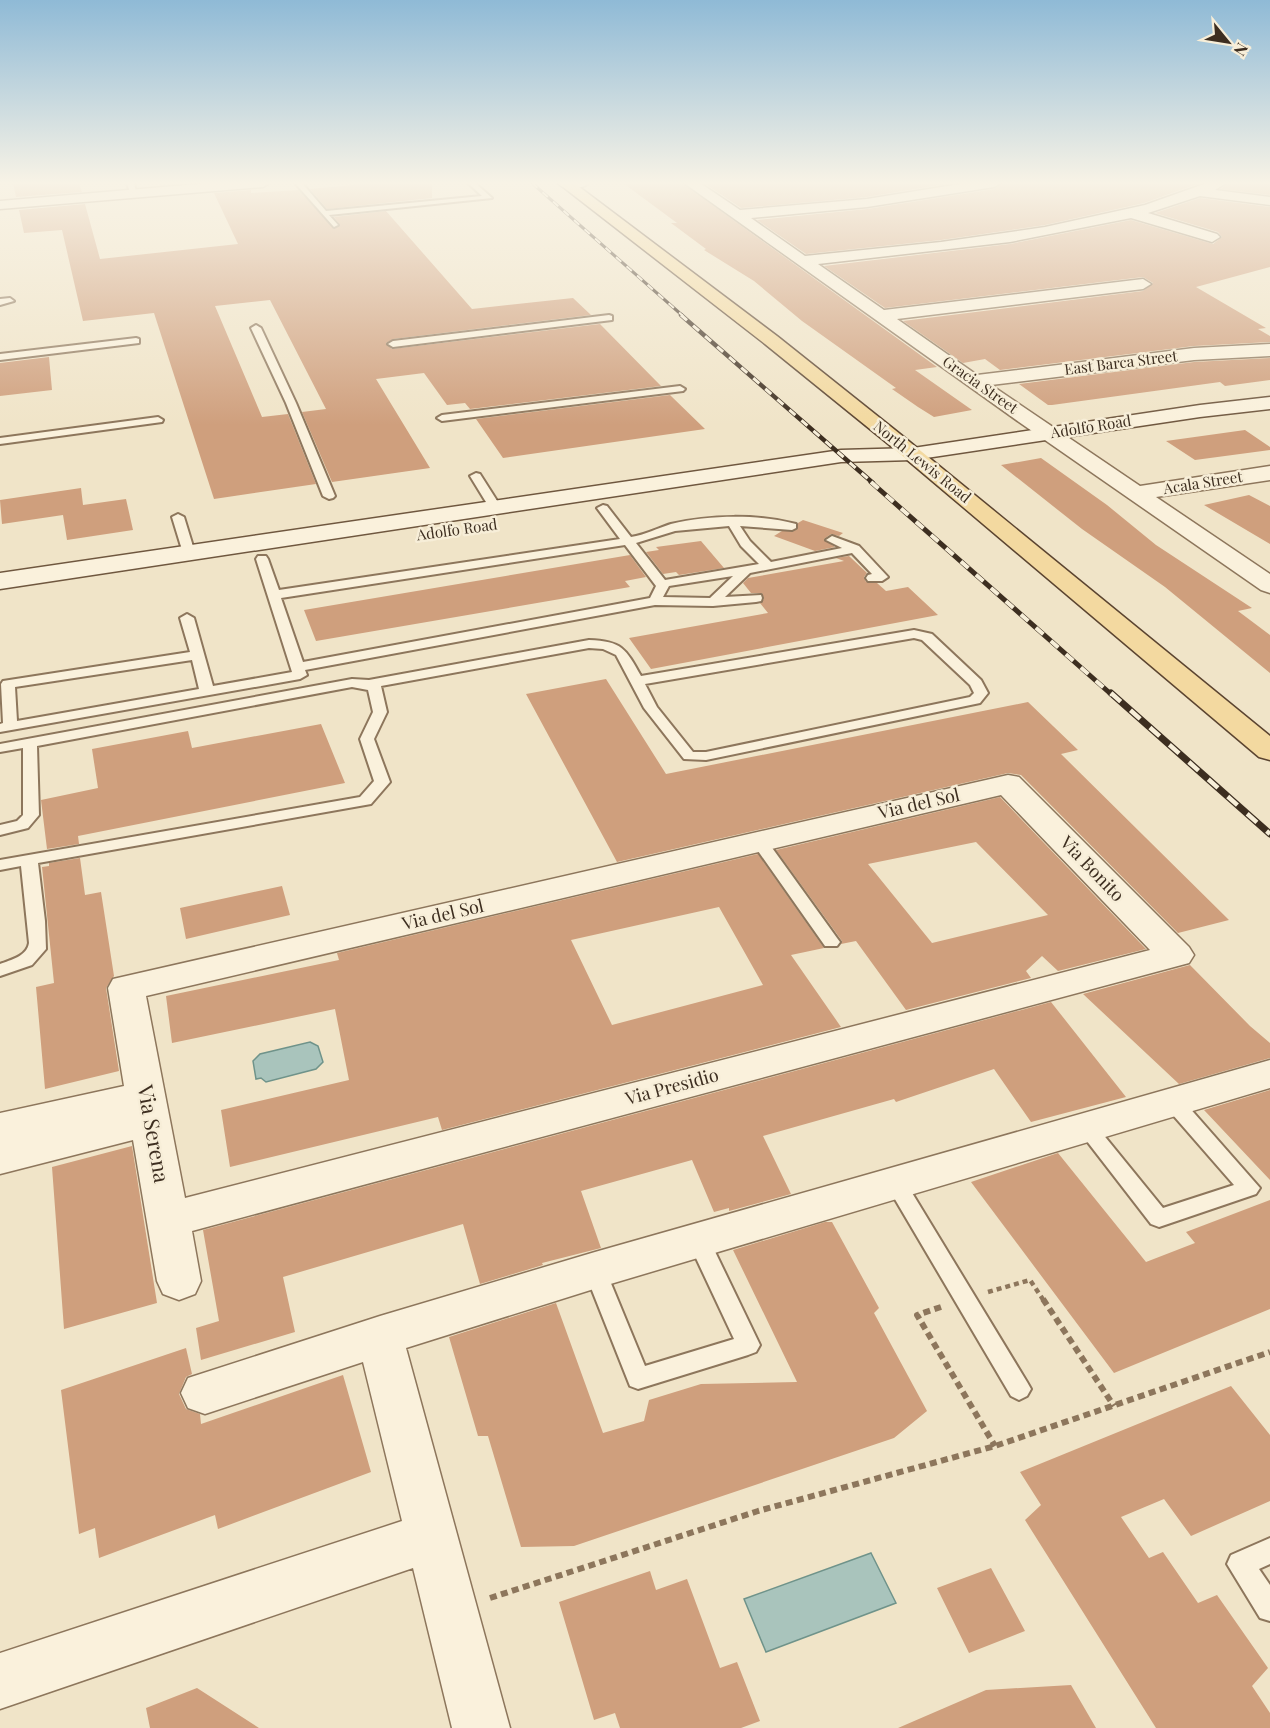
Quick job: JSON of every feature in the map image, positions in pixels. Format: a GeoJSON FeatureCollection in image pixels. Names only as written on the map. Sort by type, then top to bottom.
{"type":"FeatureCollection","features":[{"type":"Feature","properties":{"kind":"main road","name":"North Lewis Road"},"geometry":{"type":"LineString","coordinates":[[673,264],[913,454],[1270,751]]}},
{"type":"Feature","properties":{"kind":"street","name":"Gracia Street"},"geometry":{"type":"LineString","coordinates":[[806,264],[1270,585]]}},
{"type":"Feature","properties":{"kind":"street"},"geometry":{"type":"LineString","coordinates":[[882,316],[1143,284]]}},
{"type":"Feature","properties":{"kind":"street","name":"East Barca Street"},"geometry":{"type":"LineString","coordinates":[[973,381],[1194,354],[1270,350]]}},
{"type":"Feature","properties":{"kind":"street","name":"Adolfo Road"},"geometry":{"type":"LineString","coordinates":[[0,581],[841,456],[913,454],[1200,411],[1270,403]]}},
{"type":"Feature","properties":{"kind":"street","name":"Adolfo Road"},"geometry":{"type":"LineString","coordinates":[[0,600],[856,470],[913,454]]}},
{"type":"Feature","properties":{"kind":"street","name":"Acala Street"},"geometry":{"type":"LineString","coordinates":[[1136,493],[1270,473]]}},
{"type":"Feature","properties":{"kind":"street","name":"Via del Sol"},"geometry":{"type":"LineString","coordinates":[[126,988],[1008,784]]}},
{"type":"Feature","properties":{"kind":"street","name":"Via Bonito"},"geometry":{"type":"LineString","coordinates":[[1008,784],[1176,955]]}},
{"type":"Feature","properties":{"kind":"street","name":"Via Presidio"},"geometry":{"type":"LineString","coordinates":[[168,1220],[1176,955]]}},
{"type":"Feature","properties":{"kind":"street","name":"Via Serena"},"geometry":{"type":"LineString","coordinates":[[126,988],[179,1281]]}},
{"type":"Feature","properties":{"kind":"street"},"geometry":{"type":"LineString","coordinates":[[206,1393],[380,1336],[595,1270],[1270,1074]]}},
{"type":"Feature","properties":{"kind":"street"},"geometry":{"type":"LineString","coordinates":[[0,1128],[148,1109]]}},
{"type":"Feature","properties":{"kind":"street"},"geometry":{"type":"LineString","coordinates":[[0,1158],[148,1109]]}},
{"type":"Feature","properties":{"kind":"street"},"geometry":{"type":"LineString","coordinates":[[380,1336],[481,1728]]}},
{"type":"Feature","properties":{"kind":"street"},"geometry":{"type":"LineString","coordinates":[[0,1681],[431,1537]]}},
{"type":"Feature","properties":{"kind":"lane"},"geometry":{"type":"LineString","coordinates":[[0,302],[10,301]]}},
{"type":"Feature","properties":{"kind":"lane"},"geometry":{"type":"LineString","coordinates":[[393,344],[609,318]]}},
{"type":"Feature","properties":{"kind":"lane"},"geometry":{"type":"LineString","coordinates":[[256,328],[291,404],[329,496]]}},
{"type":"Feature","properties":{"kind":"lane"},"geometry":{"type":"LineString","coordinates":[[0,350],[89,341],[105,344]]}},
{"type":"Feature","properties":{"kind":"lane"},"geometry":{"type":"LineString","coordinates":[[0,357],[136,341]]}},
{"type":"Feature","properties":{"kind":"lane"},"geometry":{"type":"LineString","coordinates":[[442,418],[680,389]]}},
{"type":"Feature","properties":{"kind":"lane"},"geometry":{"type":"LineString","coordinates":[[0,441],[158,420]]}},
{"type":"Feature","properties":{"kind":"lane"},"geometry":{"type":"LineString","coordinates":[[476,476],[495,507]]}},
{"type":"Feature","properties":{"kind":"lane"},"geometry":{"type":"LineString","coordinates":[[603,508],[636,540],[663,586],[655,601]]}},
{"type":"Feature","properties":{"kind":"lane"},"geometry":{"type":"LineString","coordinates":[[178,517],[189,553]]}},
{"type":"Feature","properties":{"kind":"lane"},"geometry":{"type":"LineString","coordinates":[[636,540],[655,531],[709,523],[792,526]]}},
{"type":"Feature","properties":{"kind":"lane"},"geometry":{"type":"LineString","coordinates":[[734,523],[745,543],[768,566]]}},
{"type":"Feature","properties":{"kind":"lane"},"geometry":{"type":"LineString","coordinates":[[274,595],[636,540],[663,541],[711,533],[722,534],[745,543]]}},
{"type":"Feature","properties":{"kind":"lane"},"geometry":{"type":"LineString","coordinates":[[832,540],[855,549],[882,577],[872,578]]}},
{"type":"Feature","properties":{"kind":"lane"},"geometry":{"type":"LineString","coordinates":[[661,584],[855,549]]}},
{"type":"Feature","properties":{"kind":"lane"},"geometry":{"type":"LineString","coordinates":[[198,655],[8,684],[5,727],[300,675],[262,559]]}},
{"type":"Feature","properties":{"kind":"lane"},"geometry":{"type":"LineString","coordinates":[[713,602],[746,570]]}},
{"type":"Feature","properties":{"kind":"lane"},"geometry":{"type":"LineString","coordinates":[[297,667],[655,601],[713,602],[756,598]]}},
{"type":"Feature","properties":{"kind":"lane"},"geometry":{"type":"LineString","coordinates":[[187,618],[207,692]]}},
{"type":"Feature","properties":{"kind":"lane"},"geometry":{"type":"LineString","coordinates":[[0,748],[352,683],[369,684],[589,644],[613,647],[621,653],[636,681],[651,708],[689,756],[706,756],[975,700],[981,693],[976,683],[927,637],[914,634],[636,681]]}},
{"type":"Feature","properties":{"kind":"lane"},"geometry":{"type":"LineString","coordinates":[[0,865],[365,801],[382,782],[367,739],[380,712],[375,688],[369,684]]}},
{"type":"Feature","properties":{"kind":"lane"},"geometry":{"type":"LineString","coordinates":[[0,830],[19,826],[31,815],[30,742]]}},
{"type":"Feature","properties":{"kind":"lane"},"geometry":{"type":"LineString","coordinates":[[759,841],[831,942]]}},
{"type":"Feature","properties":{"kind":"lane"},"geometry":{"type":"LineString","coordinates":[[0,970],[23,962],[36,950],[39,938],[31,894],[29,859]]}},
{"type":"Feature","properties":{"kind":"lane"},"geometry":{"type":"LineString","coordinates":[[1086,1127],[1159,1218],[1249,1188],[1173,1102]]}},
{"type":"Feature","properties":{"kind":"lane"},"geometry":{"type":"LineString","coordinates":[[896,1184],[1019,1389]]}},
{"type":"Feature","properties":{"kind":"lane"},"geometry":{"type":"LineString","coordinates":[[595,1270],[638,1379],[748,1345],[699,1240]]}},
{"type":"Feature","properties":{"kind":"lane"},"geometry":{"type":"LineString","coordinates":[[1270,1551],[1240,1564],[1270,1608]]}},
{"type":"Feature","properties":{"kind":"path"},"geometry":{"type":"LineString","coordinates":[[451,1611],[758,1511],[995,1446],[1270,1352]]}},
{"type":"Feature","properties":{"kind":"water"},"geometry":{"type":"Polygon","coordinates":[[[310,1042],[318,1046],[323,1062],[316,1069],[266,1082],[261,1078],[256,1079],[253,1061],[260,1054],[310,1042]]]}},
{"type":"Feature","properties":{"kind":"water"},"geometry":{"type":"Polygon","coordinates":[[[871,1553],[896,1603],[766,1652],[744,1599],[871,1553]]]}},
{"type":"Feature","properties":{"kind":"building"},"geometry":{"type":"Polygon","coordinates":[[[70,264],[432,264],[472,309],[573,298],[591,315],[393,339],[386,343],[392,349],[600,324],[661,386],[470,409],[465,403],[447,405],[424,373],[376,379],[430,468],[332,482],[302,412],[326,409],[270,300],[215,306],[262,417],[288,414],[316,484],[214,499],[154,313],[83,321],[70,264]]]}},
{"type":"Feature","properties":{"kind":"building"},"geometry":{"type":"Polygon","coordinates":[[[726,264],[794,264],[937,367],[915,370],[972,410],[934,417],[892,389],[896,388],[802,321],[754,281],[726,264]]]}},
{"type":"Feature","properties":{"kind":"building"},"geometry":{"type":"Polygon","coordinates":[[[844,264],[1270,264],[1270,267],[1196,287],[1266,328],[1258,329],[1270,336],[1270,342],[1194,346],[1000,370],[985,359],[963,363],[903,321],[1143,291],[1153,283],[1143,277],[885,308],[824,266],[844,264]]]}},
{"type":"Feature","properties":{"kind":"building"},"geometry":{"type":"Polygon","coordinates":[[[49,357],[52,390],[0,396],[0,363],[49,357]]]}},
{"type":"Feature","properties":{"kind":"building"},"geometry":{"type":"Polygon","coordinates":[[[1270,358],[1270,380],[1225,386],[1220,382],[1052,405],[1048,405],[1019,384],[1194,362],[1270,358]]]}},
{"type":"Feature","properties":{"kind":"building"},"geometry":{"type":"Polygon","coordinates":[[[670,395],[705,429],[503,458],[476,419],[670,395]]]}},
{"type":"Feature","properties":{"kind":"building"},"geometry":{"type":"Polygon","coordinates":[[[1245,430],[1270,447],[1270,450],[1195,460],[1166,441],[1245,430]]]}},
{"type":"Feature","properties":{"kind":"building"},"geometry":{"type":"Polygon","coordinates":[[[1041,458],[1107,505],[1156,545],[1252,608],[1238,611],[1270,635],[1270,673],[1165,587],[1082,529],[1001,465],[1041,458]]]}},
{"type":"Feature","properties":{"kind":"building"},"geometry":{"type":"Polygon","coordinates":[[[81,488],[83,505],[126,499],[133,530],[67,540],[63,515],[2,524],[0,500],[81,488]]]}},
{"type":"Feature","properties":{"kind":"building"},"geometry":{"type":"Polygon","coordinates":[[[1249,495],[1270,506],[1270,544],[1204,505],[1249,495]]]}},
{"type":"Feature","properties":{"kind":"building"},"geometry":{"type":"Polygon","coordinates":[[[803,520],[843,533],[839,536],[831,534],[824,539],[835,547],[815,551],[774,536],[782,531],[797,530],[798,523],[803,520]]]}},
{"type":"Feature","properties":{"kind":"building"},"geometry":{"type":"Polygon","coordinates":[[[701,541],[724,568],[679,575],[676,572],[663,574],[646,552],[659,550],[656,547],[701,541]]]}},
{"type":"Feature","properties":{"kind":"building"},"geometry":{"type":"Polygon","coordinates":[[[630,555],[646,577],[625,581],[630,587],[316,641],[304,610],[630,555]]]}},
{"type":"Feature","properties":{"kind":"building"},"geometry":{"type":"Polygon","coordinates":[[[849,556],[867,573],[864,577],[866,582],[877,583],[886,591],[908,587],[938,615],[651,669],[629,638],[768,613],[760,603],[764,599],[762,593],[751,593],[743,583],[748,578],[844,561],[836,558],[849,556]]]}},
{"type":"Feature","properties":{"kind":"building"},"geometry":{"type":"Polygon","coordinates":[[[606,679],[666,774],[1028,702],[1078,750],[1061,754],[1229,920],[1178,933],[1021,775],[1008,773],[617,862],[526,694],[606,679]]]}},
{"type":"Feature","properties":{"kind":"building"},"geometry":{"type":"Polygon","coordinates":[[[321,724],[345,783],[78,836],[79,844],[47,849],[41,800],[98,788],[92,749],[188,731],[192,748],[321,724]]]}},
{"type":"Feature","properties":{"kind":"building"},"geometry":{"type":"Polygon","coordinates":[[[1000,797],[1146,949],[1058,971],[1042,956],[1026,971],[1031,978],[906,1010],[856,941],[841,944],[842,941],[776,850],[1000,797]],[[976,842],[868,864],[932,943],[1048,915],[976,842]]]}},
{"type":"Feature","properties":{"kind":"building"},"geometry":{"type":"Polygon","coordinates":[[[758,854],[824,948],[791,955],[841,1027],[442,1130],[438,1117],[230,1167],[221,1110],[349,1080],[335,1009],[172,1043],[166,996],[339,960],[337,953],[758,854]],[[719,907],[571,940],[612,1025],[763,985],[719,907]]]}},
{"type":"Feature","properties":{"kind":"building"},"geometry":{"type":"Polygon","coordinates":[[[80,858],[85,895],[101,892],[114,976],[106,988],[119,1071],[45,1089],[36,987],[54,983],[42,867],[49,866],[49,863],[80,858]]]}},
{"type":"Feature","properties":{"kind":"building"},"geometry":{"type":"Polygon","coordinates":[[[282,886],[290,915],[186,939],[180,908],[282,886]]]}},
{"type":"Feature","properties":{"kind":"building"},"geometry":{"type":"Polygon","coordinates":[[[1190,965],[1270,1043],[1270,1058],[1179,1084],[1083,994],[1190,965]]]}},
{"type":"Feature","properties":{"kind":"building"},"geometry":{"type":"Polygon","coordinates":[[[1051,1002],[1126,1097],[1031,1122],[994,1069],[896,1102],[894,1099],[763,1136],[791,1194],[729,1211],[729,1208],[714,1212],[692,1160],[581,1191],[601,1248],[542,1263],[543,1265],[480,1284],[463,1224],[283,1277],[295,1332],[201,1360],[196,1328],[219,1321],[203,1230],[1051,1002]]]}},
{"type":"Feature","properties":{"kind":"building"},"geometry":{"type":"Polygon","coordinates":[[[1270,1090],[1270,1180],[1204,1110],[1270,1090]]]}},
{"type":"Feature","properties":{"kind":"building"},"geometry":{"type":"Polygon","coordinates":[[[132,1146],[157,1303],[64,1329],[52,1167],[132,1146]]]}},
{"type":"Feature","properties":{"kind":"building"},"geometry":{"type":"Polygon","coordinates":[[[1058,1153],[1146,1262],[1195,1243],[1186,1232],[1270,1200],[1270,1309],[1114,1373],[971,1182],[1058,1153]]]}},
{"type":"Feature","properties":{"kind":"building"},"geometry":{"type":"Polygon","coordinates":[[[825,1222],[832,1222],[879,1308],[874,1313],[927,1411],[894,1438],[574,1546],[521,1547],[488,1436],[478,1436],[449,1337],[556,1303],[603,1433],[644,1421],[649,1400],[701,1384],[797,1382],[733,1250],[825,1222]]]}},
{"type":"Feature","properties":{"kind":"building"},"geometry":{"type":"Polygon","coordinates":[[[186,1348],[192,1374],[186,1377],[179,1394],[186,1409],[200,1414],[201,1424],[343,1375],[371,1472],[218,1529],[215,1515],[99,1558],[95,1528],[79,1534],[61,1390],[186,1348]]]}},
{"type":"Feature","properties":{"kind":"building"},"geometry":{"type":"Polygon","coordinates":[[[1231,1386],[1270,1435],[1270,1501],[1191,1536],[1164,1499],[1121,1517],[1149,1558],[1163,1552],[1198,1603],[1217,1595],[1268,1668],[1252,1686],[1270,1713],[1270,1728],[1156,1728],[1025,1520],[1041,1505],[1020,1472],[1231,1386]]]}},
{"type":"Feature","properties":{"kind":"building"},"geometry":{"type":"Polygon","coordinates":[[[991,1568],[1025,1631],[969,1653],[937,1588],[991,1568]]]}},
{"type":"Feature","properties":{"kind":"building"},"geometry":{"type":"Polygon","coordinates":[[[650,1571],[656,1590],[687,1579],[720,1668],[737,1662],[760,1721],[741,1728],[620,1728],[615,1713],[594,1720],[559,1602],[650,1571]]]}},
{"type":"Feature","properties":{"kind":"building"},"geometry":{"type":"Polygon","coordinates":[[[1071,1685],[1096,1728],[898,1728],[986,1690],[1071,1685]]]}},
{"type":"Feature","properties":{"kind":"building"},"geometry":{"type":"Polygon","coordinates":[[[197,1688],[259,1728],[150,1728],[146,1708],[197,1688]]]}},
{"type":"Feature","properties":{"kind":"railway"},"geometry":{"type":"LineString","coordinates":[[624,264],[683,316]]}},
{"type":"Feature","properties":{"kind":"railway"},"geometry":{"type":"LineString","coordinates":[[681,315],[873,483]]}},
{"type":"Feature","properties":{"kind":"railway"},"geometry":{"type":"LineString","coordinates":[[871,482],[1112,695]]}},
{"type":"Feature","properties":{"kind":"railway"},"geometry":{"type":"LineString","coordinates":[[1111,693],[1270,834]]}}]}
